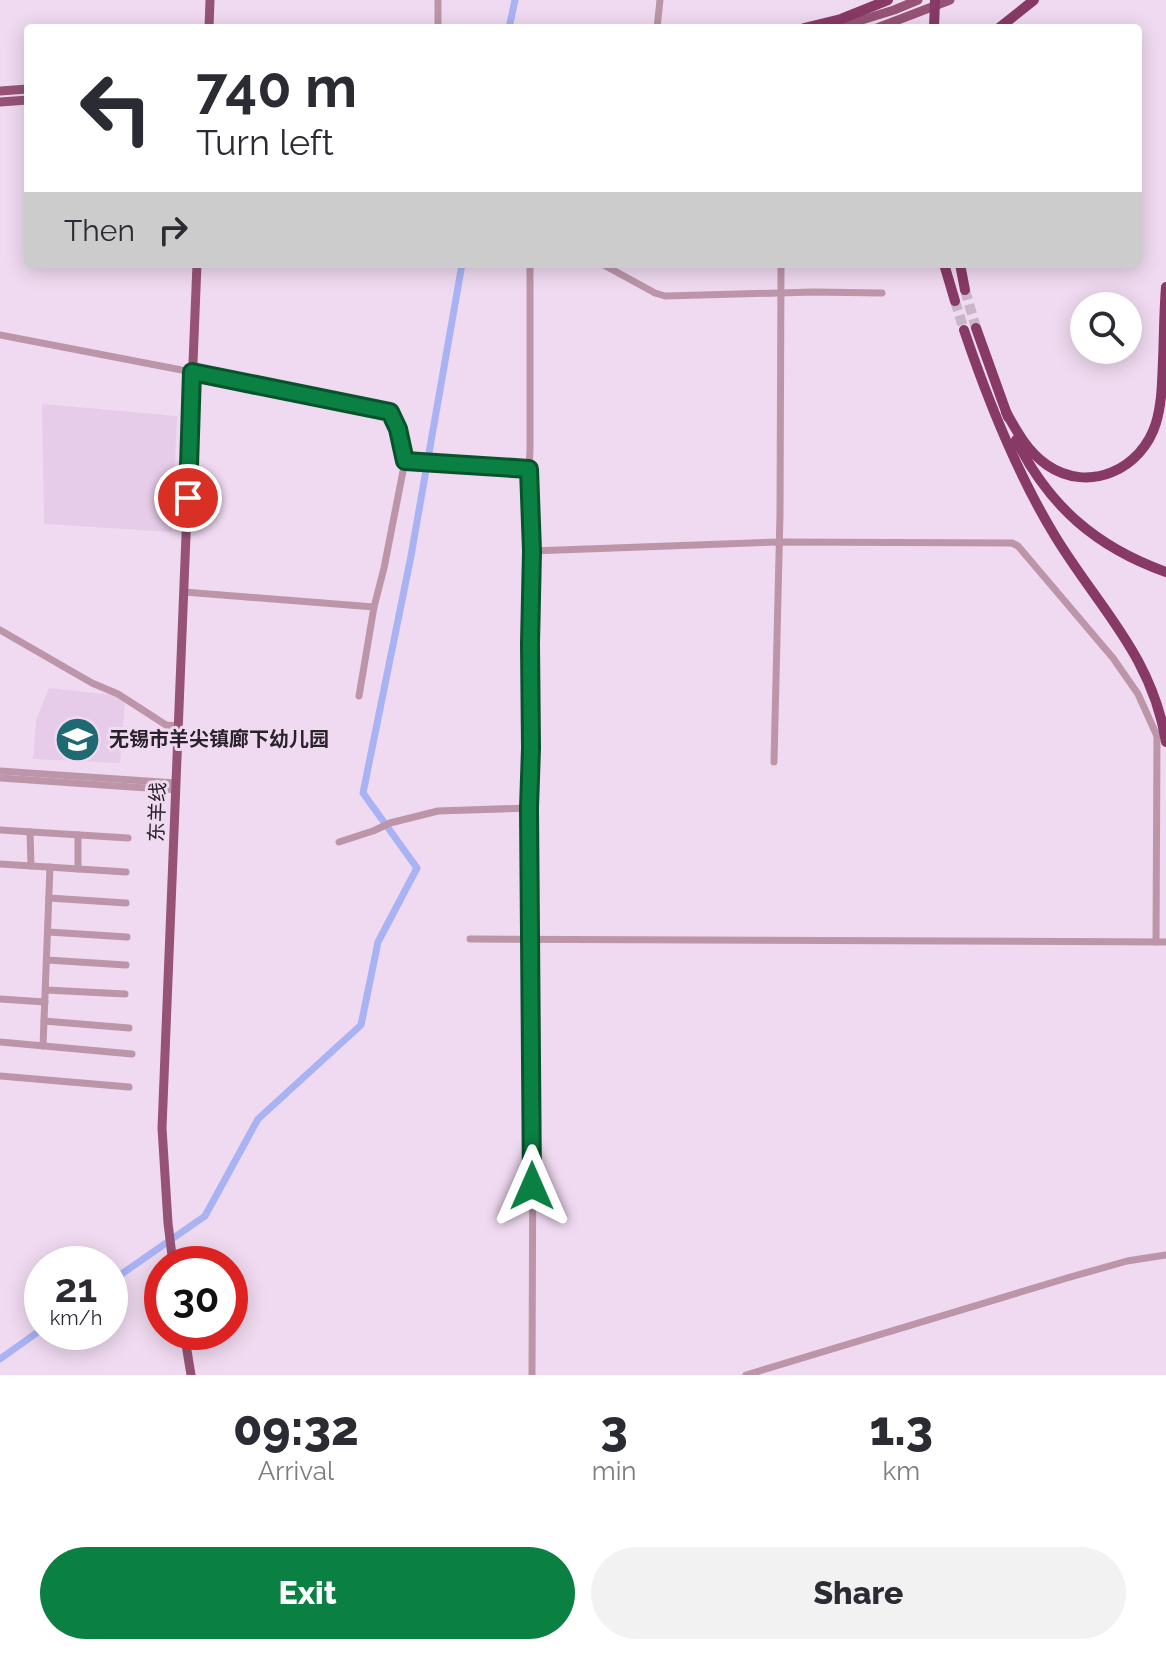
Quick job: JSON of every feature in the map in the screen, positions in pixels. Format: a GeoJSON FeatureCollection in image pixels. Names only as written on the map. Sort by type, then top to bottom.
{"type":"FeatureCollection","features":[{"type":"Feature","properties":{"kind":"highway"},"geometry":{"type":"LineString","coordinates":[[820,24],[888,0]]}},
{"type":"Feature","properties":{"kind":"highway"},"geometry":{"type":"LineString","coordinates":[[928,24],[929,0]]}},
{"type":"Feature","properties":{"kind":"highway"},"geometry":{"type":"LineString","coordinates":[[934,24],[935,0]]}},
{"type":"Feature","properties":{"kind":"highway"},"geometry":{"type":"LineString","coordinates":[[1004,24],[1034,0]]}},
{"type":"Feature","properties":{"kind":"highway"},"geometry":{"type":"LineString","coordinates":[[945,268],[955,301]]}},
{"type":"Feature","properties":{"kind":"highway"},"geometry":{"type":"LineString","coordinates":[[961,268],[965,290]]}},
{"type":"Feature","properties":{"kind":"highway"},"geometry":{"type":"LineString","coordinates":[[1002,417],[1045,464],[1068,475],[1108,474],[1130,463],[1153,433],[1161,405],[1166,287]]}},
{"type":"Feature","properties":{"kind":"highway"},"geometry":{"type":"LineString","coordinates":[[976,328],[1018,466],[1055,535],[1143,667],[1166,742]]}},
{"type":"Feature","properties":{"kind":"highway"},"geometry":{"type":"LineString","coordinates":[[964,330],[981,380],[1033,472],[1057,504],[1114,552],[1166,579]]}},
{"type":"Feature","properties":{"kind":"highway"},"geometry":{"type":"LineString","coordinates":[[1114,552],[1166,572]]}},
{"type":"Feature","properties":{"kind":"main road"},"geometry":{"type":"LineString","coordinates":[[209,24],[210,0]]}},
{"type":"Feature","properties":{"kind":"main road"},"geometry":{"type":"LineString","coordinates":[[849,24],[918,0]]}},
{"type":"Feature","properties":{"kind":"main road"},"geometry":{"type":"LineString","coordinates":[[887,24],[950,0]]}},
{"type":"Feature","properties":{"kind":"main road"},"geometry":{"type":"LineString","coordinates":[[0,91],[24,89]]}},
{"type":"Feature","properties":{"kind":"main road"},"geometry":{"type":"LineString","coordinates":[[0,102],[24,100]]}},
{"type":"Feature","properties":{"kind":"main road","name":"东羊线"},"geometry":{"type":"LineString","coordinates":[[171,1246],[162,1128],[197,268]]}},
{"type":"Feature","properties":{"kind":"main road"},"geometry":{"type":"LineString","coordinates":[[187,1350],[191,1375]]}},
{"type":"Feature","properties":{"kind":"street"},"geometry":{"type":"LineString","coordinates":[[438,0],[438,24]]}},
{"type":"Feature","properties":{"kind":"street"},"geometry":{"type":"LineString","coordinates":[[657,24],[660,0]]}},
{"type":"Feature","properties":{"kind":"street"},"geometry":{"type":"LineString","coordinates":[[530,268],[532,1375]]}},
{"type":"Feature","properties":{"kind":"street"},"geometry":{"type":"LineString","coordinates":[[609,268],[665,296],[882,293]]}},
{"type":"Feature","properties":{"kind":"street"},"geometry":{"type":"LineString","coordinates":[[774,762],[780,514],[781,268]]}},
{"type":"Feature","properties":{"kind":"street"},"geometry":{"type":"LineString","coordinates":[[0,335],[390,412],[409,461],[374,607],[359,696]]}},
{"type":"Feature","properties":{"kind":"street"},"geometry":{"type":"LineString","coordinates":[[409,461],[529,469]]}},
{"type":"Feature","properties":{"kind":"street"},"geometry":{"type":"LineString","coordinates":[[532,551],[779,542],[1012,543],[1018,546],[1113,658],[1138,694],[1157,736],[1156,942]]}},
{"type":"Feature","properties":{"kind":"street"},"geometry":{"type":"LineString","coordinates":[[184,592],[374,607]]}},
{"type":"Feature","properties":{"kind":"street"},"geometry":{"type":"LineString","coordinates":[[0,630],[92,683],[118,694],[166,725],[178,726]]}},
{"type":"Feature","properties":{"kind":"street"},"geometry":{"type":"LineString","coordinates":[[0,771],[176,786]]}},
{"type":"Feature","properties":{"kind":"street"},"geometry":{"type":"LineString","coordinates":[[0,778],[176,786]]}},
{"type":"Feature","properties":{"kind":"street"},"geometry":{"type":"LineString","coordinates":[[339,842],[390,823],[438,811],[529,808]]}},
{"type":"Feature","properties":{"kind":"street"},"geometry":{"type":"LineString","coordinates":[[0,830],[128,838]]}},
{"type":"Feature","properties":{"kind":"street"},"geometry":{"type":"LineString","coordinates":[[30,832],[31,866]]}},
{"type":"Feature","properties":{"kind":"street"},"geometry":{"type":"LineString","coordinates":[[78,835],[78,869]]}},
{"type":"Feature","properties":{"kind":"street"},"geometry":{"type":"LineString","coordinates":[[0,864],[126,872]]}},
{"type":"Feature","properties":{"kind":"street"},"geometry":{"type":"LineString","coordinates":[[43,1046],[50,867]]}},
{"type":"Feature","properties":{"kind":"street"},"geometry":{"type":"LineString","coordinates":[[49,898],[126,903]]}},
{"type":"Feature","properties":{"kind":"street"},"geometry":{"type":"LineString","coordinates":[[48,932],[127,937]]}},
{"type":"Feature","properties":{"kind":"street"},"geometry":{"type":"LineString","coordinates":[[470,939],[1166,942]]}},
{"type":"Feature","properties":{"kind":"street"},"geometry":{"type":"LineString","coordinates":[[47,960],[126,965]]}},
{"type":"Feature","properties":{"kind":"street"},"geometry":{"type":"LineString","coordinates":[[46,990],[125,994]]}},
{"type":"Feature","properties":{"kind":"street"},"geometry":{"type":"LineString","coordinates":[[0,999],[45,1002]]}},
{"type":"Feature","properties":{"kind":"street"},"geometry":{"type":"LineString","coordinates":[[44,1021],[129,1028]]}},
{"type":"Feature","properties":{"kind":"street"},"geometry":{"type":"LineString","coordinates":[[0,1042],[132,1054]]}},
{"type":"Feature","properties":{"kind":"street"},"geometry":{"type":"LineString","coordinates":[[0,1076],[129,1087]]}},
{"type":"Feature","properties":{"kind":"street"},"geometry":{"type":"LineString","coordinates":[[746,1375],[1067,1278],[1127,1261],[1166,1255]]}},
{"type":"Feature","properties":{"kind":"shaded area"},"geometry":{"type":"Polygon","coordinates":[[[42,404],[177,416],[172,532],[44,524],[42,404]]]}},
{"type":"Feature","properties":{"kind":"shaded area","name":"无锡市羊尖镇廊下幼儿园"},"geometry":{"type":"Polygon","coordinates":[[[49,688],[114,695],[125,702],[120,763],[33,759],[36,720],[49,688]]]}},
{"type":"Feature","properties":{"kind":"waterway"},"geometry":{"type":"LineString","coordinates":[[510,24],[515,0]]}},
{"type":"Feature","properties":{"kind":"waterway"},"geometry":{"type":"LineString","coordinates":[[128,1269],[205,1216],[258,1119],[361,1025],[378,942],[417,868],[363,793],[411,556],[461,268]]}},
{"type":"Feature","properties":{"kind":"waterway"},"geometry":{"type":"LineString","coordinates":[[0,1359],[24,1342]]}},
{"type":"Feature","properties":{"kind":"tunnel"},"geometry":{"type":"LineString","coordinates":[[965,290],[976,328]]}},
{"type":"Feature","properties":{"kind":"tunnel"},"geometry":{"type":"LineString","coordinates":[[955,301],[964,330]]}},
{"type":"Feature","properties":{"kind":"place","name":"无锡市羊尖镇廊下幼儿园"},"geometry":{"type":"Point","coordinates":[78,739]}},
{"type":"Feature","properties":{"kind":"route"},"geometry":{"type":"LineString","coordinates":[[188,498],[192,372],[390,412],[398,429],[405,461],[529,469],[532,551],[529,808],[532,1186]]}}]}
